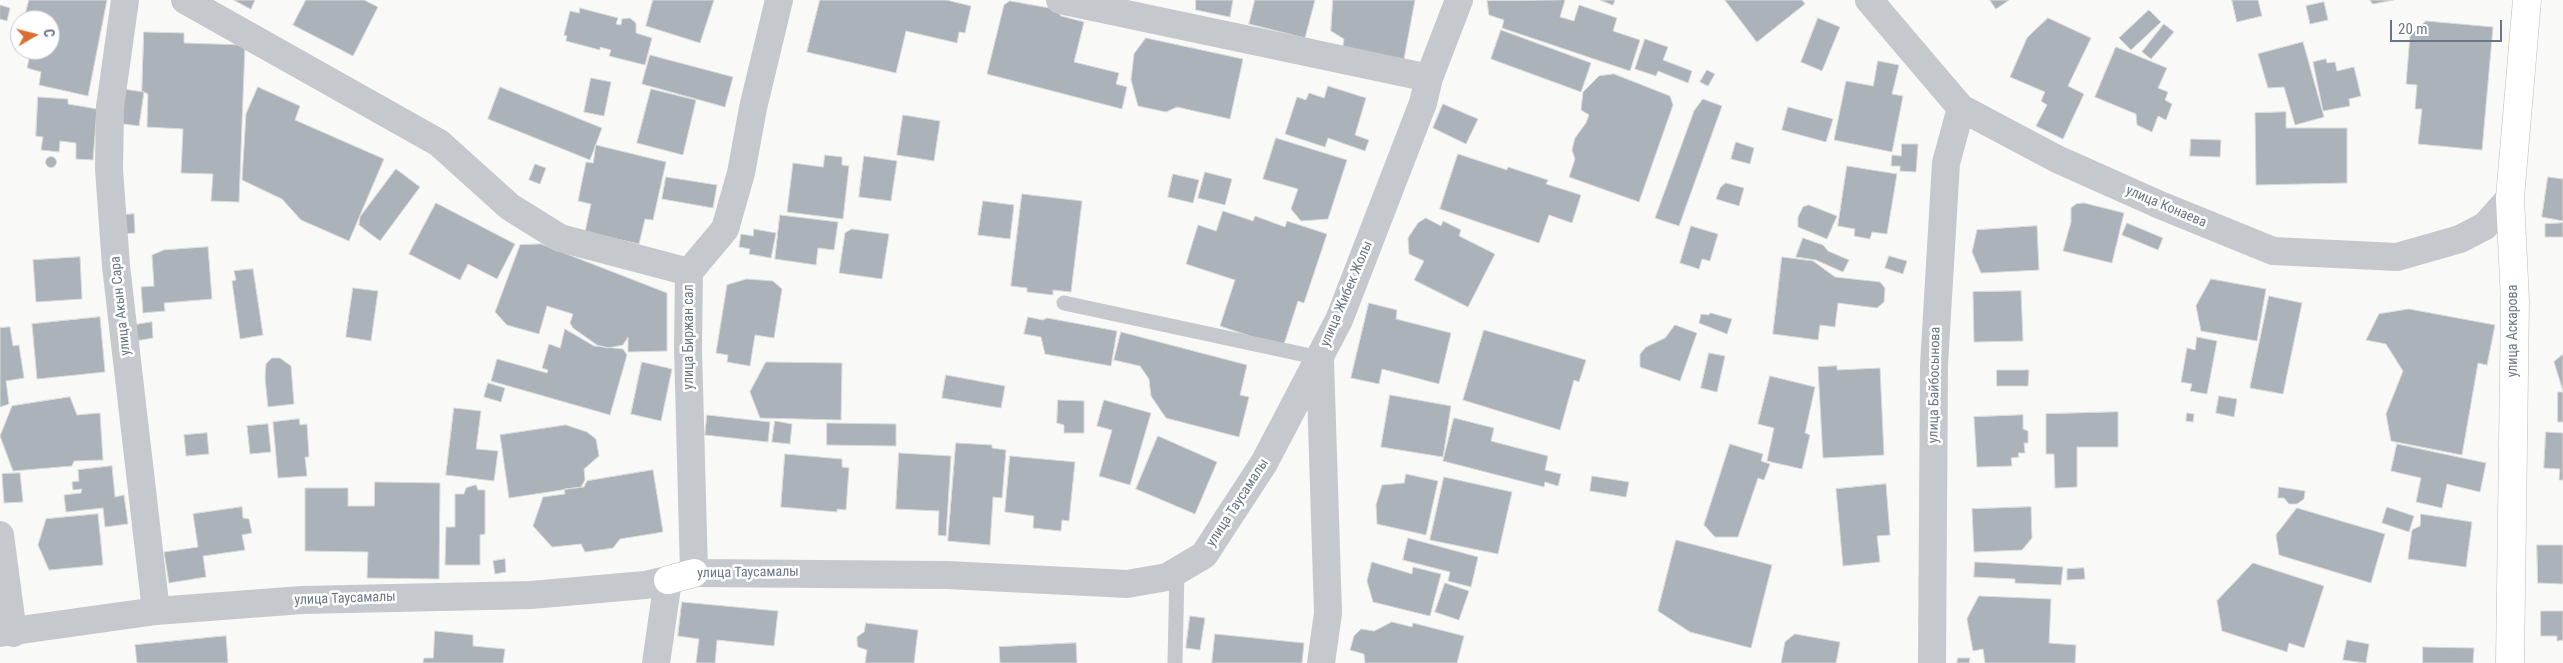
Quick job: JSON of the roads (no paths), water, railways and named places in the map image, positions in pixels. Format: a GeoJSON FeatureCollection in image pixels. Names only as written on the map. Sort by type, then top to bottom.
{"type":"FeatureCollection","features":[{"type":"Feature","properties":{"kind":"street","name":"улица Акын Сара"},"geometry":{"type":"LineString","coordinates":[[125,0],[110,107],[109,169],[116,266],[156,611]]}},
{"type":"Feature","properties":{"kind":"street"},"geometry":{"type":"LineString","coordinates":[[185,0],[439,143],[510,207],[560,238],[689,272]]}},
{"type":"Feature","properties":{"kind":"street","name":"улица Биржан сал"},"geometry":{"type":"LineString","coordinates":[[694,572],[688,348],[689,272],[725,229],[742,173],[753,108],[779,0]]}},
{"type":"Feature","properties":{"kind":"street"},"geometry":{"type":"LineString","coordinates":[[1060,0],[1430,78]]}},
{"type":"Feature","properties":{"kind":"street","name":"улица Жибек Жолы"},"geometry":{"type":"LineString","coordinates":[[1321,663],[1328,613],[1320,358],[1339,320],[1424,103],[1430,78],[1459,0]]}},
{"type":"Feature","properties":{"kind":"street","name":"улица Конаева"},"geometry":{"type":"LineString","coordinates":[[1869,0],[1961,108],[2057,159],[2160,206],[2273,251],[2397,257],[2460,239],[2485,226],[2510,198]]}},
{"type":"Feature","properties":{"kind":"street","name":"улица Аскарова"},"geometry":{"type":"LineString","coordinates":[[2510,663],[2515,302],[2510,198],[2527,0]]}},
{"type":"Feature","properties":{"kind":"street","name":"улица Байбосынова"},"geometry":{"type":"LineString","coordinates":[[1932,663],[1934,365],[1946,163],[1961,108]]}},
{"type":"Feature","properties":{"kind":"street","name":"улица Таусамалы"},"geometry":{"type":"LineString","coordinates":[[7,633],[156,611],[302,600],[531,595],[645,585],[694,572],[947,575],[1127,584],[1167,577],[1204,555],[1264,463],[1320,358]]}},
{"type":"Feature","properties":{"kind":"street"},"geometry":{"type":"LineString","coordinates":[[0,535],[7,633]]}},
{"type":"Feature","properties":{"kind":"street"},"geometry":{"type":"LineString","coordinates":[[656,663],[668,580]]}},
{"type":"Feature","properties":{"kind":"lane"},"geometry":{"type":"LineString","coordinates":[[1064,303],[1320,358]]}},
{"type":"Feature","properties":{"kind":"lane"},"geometry":{"type":"LineString","coordinates":[[1175,663],[1177,570]]}}]}
